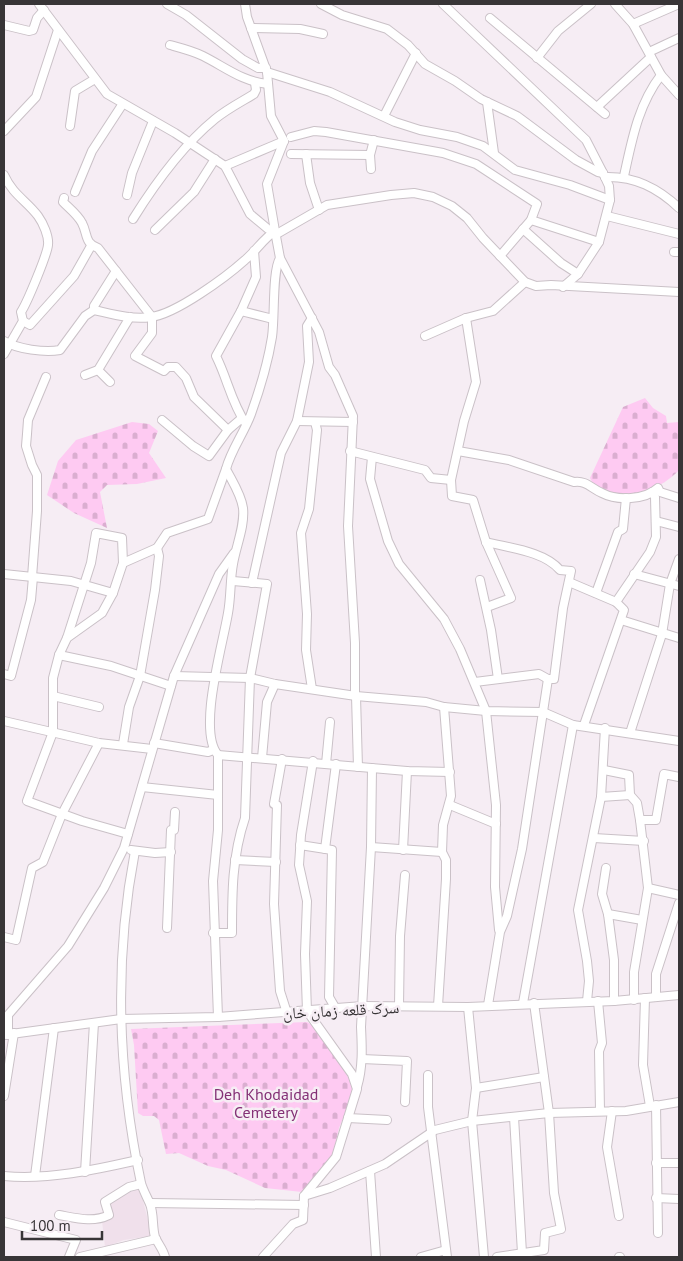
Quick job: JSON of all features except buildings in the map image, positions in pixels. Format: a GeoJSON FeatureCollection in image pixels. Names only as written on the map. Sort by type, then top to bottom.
{"type":"FeatureCollection","features":[{"type":"Feature","properties":{"kind":"street"},"geometry":{"type":"LineString","coordinates":[[167,4],[186,15],[242,59],[258,68],[330,92],[420,130],[458,137],[483,146],[515,170],[570,185],[610,200]]}},
{"type":"Feature","properties":{"kind":"street"},"geometry":{"type":"LineString","coordinates":[[245,4],[251,28],[266,70],[271,116],[287,139]]}},
{"type":"Feature","properties":{"kind":"street"},"geometry":{"type":"LineString","coordinates":[[321,4],[342,15],[387,30],[416,53],[426,64],[487,102],[517,116],[576,160],[604,175],[624,176],[665,194],[679,208]]}},
{"type":"Feature","properties":{"kind":"street"},"geometry":{"type":"LineString","coordinates":[[537,58],[558,31],[591,4]]}},
{"type":"Feature","properties":{"kind":"street"},"geometry":{"type":"LineString","coordinates":[[615,4],[633,24],[661,75],[679,95]]}},
{"type":"Feature","properties":{"kind":"street"},"geometry":{"type":"LineString","coordinates":[[633,24],[679,4]]}},
{"type":"Feature","properties":{"kind":"street"},"geometry":{"type":"LineString","coordinates":[[448,5],[497,58],[586,140],[609,186],[610,200],[599,242],[578,274],[563,287]]}},
{"type":"Feature","properties":{"kind":"street"},"geometry":{"type":"LineString","coordinates":[[4,25],[29,31],[33,30],[42,7]]}},
{"type":"Feature","properties":{"kind":"street"},"geometry":{"type":"LineString","coordinates":[[42,7],[107,94],[122,105],[153,121],[225,166],[235,180],[243,204],[250,214],[275,233]]}},
{"type":"Feature","properties":{"kind":"street"},"geometry":{"type":"LineString","coordinates":[[490,18],[605,114]]}},
{"type":"Feature","properties":{"kind":"street"},"geometry":{"type":"LineString","coordinates":[[251,28],[300,29],[323,34]]}},
{"type":"Feature","properties":{"kind":"street"},"geometry":{"type":"LineString","coordinates":[[4,131],[8,119],[36,97],[58,30]]}},
{"type":"Feature","properties":{"kind":"street"},"geometry":{"type":"LineString","coordinates":[[597,107],[650,54],[679,38]]}},
{"type":"Feature","properties":{"kind":"street"},"geometry":{"type":"LineString","coordinates":[[170,45],[205,57],[218,66],[255,83],[268,84]]}},
{"type":"Feature","properties":{"kind":"street"},"geometry":{"type":"LineString","coordinates":[[384,116],[416,53]]}},
{"type":"Feature","properties":{"kind":"street"},"geometry":{"type":"LineString","coordinates":[[624,176],[640,112],[649,90],[661,75]]}},
{"type":"Feature","properties":{"kind":"street"},"geometry":{"type":"LineString","coordinates":[[70,126],[75,91],[95,79]]}},
{"type":"Feature","properties":{"kind":"street"},"geometry":{"type":"LineString","coordinates":[[133,219],[158,181],[189,143],[217,117],[254,94],[256,90],[255,83]]}},
{"type":"Feature","properties":{"kind":"street"},"geometry":{"type":"LineString","coordinates":[[487,102],[494,153]]}},
{"type":"Feature","properties":{"kind":"street"},"geometry":{"type":"LineString","coordinates":[[75,192],[92,151],[122,105]]}},
{"type":"Feature","properties":{"kind":"street"},"geometry":{"type":"LineString","coordinates":[[127,195],[132,173],[153,121]]}},
{"type":"Feature","properties":{"kind":"street"},"geometry":{"type":"LineString","coordinates":[[225,166],[287,139],[314,131],[443,153],[476,164],[537,204],[531,220],[500,256]]}},
{"type":"Feature","properties":{"kind":"street"},"geometry":{"type":"LineString","coordinates":[[287,139],[267,184],[280,258],[322,339],[329,367],[345,397],[353,422],[350,451],[348,526],[355,633],[358,767]]}},
{"type":"Feature","properties":{"kind":"street"},"geometry":{"type":"LineString","coordinates":[[371,169],[370,155],[374,140]]}},
{"type":"Feature","properties":{"kind":"street"},"geometry":{"type":"LineString","coordinates":[[291,154],[370,155]]}},
{"type":"Feature","properties":{"kind":"street"},"geometry":{"type":"LineString","coordinates":[[306,154],[310,182],[319,210]]}},
{"type":"Feature","properties":{"kind":"street"},"geometry":{"type":"LineString","coordinates":[[155,230],[194,192],[215,159]]}},
{"type":"Feature","properties":{"kind":"street"},"geometry":{"type":"LineString","coordinates":[[4,175],[22,202],[37,216],[46,234],[48,245],[27,302],[21,312],[23,322],[7,343],[4,354]]}},
{"type":"Feature","properties":{"kind":"street"},"geometry":{"type":"LineString","coordinates":[[7,343],[53,351],[60,350],[85,316],[94,310],[130,317],[152,317],[176,308],[210,286],[254,251],[263,240],[327,205],[364,198],[414,193],[433,196],[452,206],[467,218],[525,282],[536,286],[679,292]]}},
{"type":"Feature","properties":{"kind":"street"},"geometry":{"type":"LineString","coordinates":[[64,198],[63,202],[82,223],[86,239],[91,246],[98,248],[152,317],[152,333],[135,356],[164,371],[168,367],[176,367],[186,378],[194,397],[228,430]]}},
{"type":"Feature","properties":{"kind":"street"},"geometry":{"type":"LineString","coordinates":[[606,216],[679,234]]}},
{"type":"Feature","properties":{"kind":"street"},"geometry":{"type":"LineString","coordinates":[[531,220],[599,242]]}},
{"type":"Feature","properties":{"kind":"street"},"geometry":{"type":"LineString","coordinates":[[523,229],[578,274]]}},
{"type":"Feature","properties":{"kind":"street"},"geometry":{"type":"LineString","coordinates":[[23,322],[30,325],[52,303],[74,276],[91,246]]}},
{"type":"Feature","properties":{"kind":"street"},"geometry":{"type":"LineString","coordinates":[[244,421],[234,406],[226,376],[216,356],[241,311],[256,277],[254,251]]}},
{"type":"Feature","properties":{"kind":"street"},"geometry":{"type":"LineString","coordinates":[[162,420],[193,446],[209,456],[228,430],[244,421],[250,415],[270,349],[276,265],[280,258]]}},
{"type":"Feature","properties":{"kind":"street"},"geometry":{"type":"LineString","coordinates":[[94,310],[94,306],[116,270]]}},
{"type":"Feature","properties":{"kind":"street"},"geometry":{"type":"LineString","coordinates":[[425,336],[466,318],[493,311],[525,282]]}},
{"type":"Feature","properties":{"kind":"street"},"geometry":{"type":"LineString","coordinates":[[241,311],[273,319]]}},
{"type":"Feature","properties":{"kind":"street"},"geometry":{"type":"LineString","coordinates":[[85,375],[98,370],[130,317]]}},
{"type":"Feature","properties":{"kind":"street"},"geometry":{"type":"LineString","coordinates":[[252,583],[281,454],[297,421],[308,362],[307,326],[312,318]]}},
{"type":"Feature","properties":{"kind":"street"},"geometry":{"type":"LineString","coordinates":[[466,318],[476,382],[464,421],[451,480],[452,496],[472,500],[486,542],[511,598],[487,607]]}},
{"type":"Feature","properties":{"kind":"street"},"geometry":{"type":"LineString","coordinates":[[98,370],[110,382]]}},
{"type":"Feature","properties":{"kind":"street"},"geometry":{"type":"LineString","coordinates":[[4,674],[11,676],[31,600],[37,511],[37,475],[32,465],[26,440],[28,420],[46,377]]}},
{"type":"Feature","properties":{"kind":"street"},"geometry":{"type":"LineString","coordinates":[[123,563],[157,548],[167,533],[208,519],[244,421]]}},
{"type":"Feature","properties":{"kind":"street"},"geometry":{"type":"LineString","coordinates":[[297,421],[353,422]]}},
{"type":"Feature","properties":{"kind":"street"},"geometry":{"type":"LineString","coordinates":[[312,690],[306,650],[307,614],[301,533],[308,508],[317,430],[315,422]]}},
{"type":"Feature","properties":{"kind":"street"},"geometry":{"type":"LineString","coordinates":[[350,451],[425,470],[431,478],[451,480]]}},
{"type":"Feature","properties":{"kind":"street"},"geometry":{"type":"LineString","coordinates":[[458,451],[509,460],[574,482],[581,480],[611,497],[626,498],[652,492],[658,488],[660,492],[679,498]]}},
{"type":"Feature","properties":{"kind":"street"},"geometry":{"type":"LineString","coordinates":[[372,457],[370,479],[388,541],[399,564],[444,620],[475,682],[486,711],[496,824],[495,886],[500,932]]}},
{"type":"Feature","properties":{"kind":"street"},"geometry":{"type":"LineString","coordinates":[[218,1017],[213,933],[213,881],[218,830],[218,795],[215,752],[210,736],[214,677],[228,613],[233,565],[243,507],[226,470]]}},
{"type":"Feature","properties":{"kind":"street"},"geometry":{"type":"LineString","coordinates":[[616,602],[650,552],[656,537],[655,497],[652,492]]}},
{"type":"Feature","properties":{"kind":"street"},"geometry":{"type":"LineString","coordinates":[[596,593],[618,532],[624,529],[626,498]]}},
{"type":"Feature","properties":{"kind":"street"},"geometry":{"type":"LineString","coordinates":[[656,521],[679,527]]}},
{"type":"Feature","properties":{"kind":"street"},"geometry":{"type":"LineString","coordinates":[[67,638],[102,613],[113,593],[123,563],[122,538],[96,533],[83,585],[53,678],[53,732],[27,801],[128,834]]}},
{"type":"Feature","properties":{"kind":"street"},"geometry":{"type":"LineString","coordinates":[[475,682],[539,674],[548,680],[554,679],[563,608],[572,571],[560,570],[553,562],[528,553],[486,542]]}},
{"type":"Feature","properties":{"kind":"street"},"geometry":{"type":"LineString","coordinates":[[4,1096],[8,1015],[68,946],[104,888],[124,848],[174,676],[219,574],[237,547]]}},
{"type":"Feature","properties":{"kind":"street"},"geometry":{"type":"LineString","coordinates":[[123,744],[130,707],[140,676],[155,590],[159,556],[157,548]]}},
{"type":"Feature","properties":{"kind":"street"},"geometry":{"type":"LineString","coordinates":[[630,733],[662,634],[670,584],[679,560]]}},
{"type":"Feature","properties":{"kind":"street"},"geometry":{"type":"LineString","coordinates":[[4,574],[71,581],[113,593]]}},
{"type":"Feature","properties":{"kind":"street"},"geometry":{"type":"LineString","coordinates":[[634,574],[679,586]]}},
{"type":"Feature","properties":{"kind":"street"},"geometry":{"type":"LineString","coordinates":[[480,580],[487,607],[498,679]]}},
{"type":"Feature","properties":{"kind":"street"},"geometry":{"type":"LineString","coordinates":[[213,933],[232,933],[237,840],[245,818],[250,678],[266,584],[232,581]]}},
{"type":"Feature","properties":{"kind":"street"},"geometry":{"type":"LineString","coordinates":[[569,582],[616,602],[624,610],[584,725]]}},
{"type":"Feature","properties":{"kind":"street"},"geometry":{"type":"LineString","coordinates":[[621,620],[679,638]]}},
{"type":"Feature","properties":{"kind":"street"},"geometry":{"type":"LineString","coordinates":[[59,655],[111,666],[171,686]]}},
{"type":"Feature","properties":{"kind":"street"},"geometry":{"type":"LineString","coordinates":[[174,676],[250,678],[312,690],[426,702],[444,707],[486,711],[543,712],[573,725],[605,728],[679,741]]}},
{"type":"Feature","properties":{"kind":"street"},"geometry":{"type":"LineString","coordinates":[[488,1005],[500,932],[507,916],[522,849],[548,680]]}},
{"type":"Feature","properties":{"kind":"street"},"geometry":{"type":"LineString","coordinates":[[262,758],[267,702],[275,684]]}},
{"type":"Feature","properties":{"kind":"street"},"geometry":{"type":"LineString","coordinates":[[53,696],[99,706]]}},
{"type":"Feature","properties":{"kind":"street"},"geometry":{"type":"LineString","coordinates":[[438,1006],[446,879],[446,860],[442,852],[443,825],[450,805],[450,772],[444,707]]}},
{"type":"Feature","properties":{"kind":"street"},"geometry":{"type":"LineString","coordinates":[[326,764],[330,722]]}},
{"type":"Feature","properties":{"kind":"street"},"geometry":{"type":"LineString","coordinates":[[4,724],[53,732],[99,743],[153,746],[358,767],[450,772]]}},
{"type":"Feature","properties":{"kind":"street"},"geometry":{"type":"LineString","coordinates":[[522,1004],[573,725]]}},
{"type":"Feature","properties":{"kind":"street"},"geometry":{"type":"LineString","coordinates":[[587,1001],[589,982],[588,961],[578,910],[594,838],[604,770],[605,728]]}},
{"type":"Feature","properties":{"kind":"street"},"geometry":{"type":"LineString","coordinates":[[4,937],[16,940],[32,868],[42,862],[62,814],[99,743]]}},
{"type":"Feature","properties":{"kind":"street"},"geometry":{"type":"LineString","coordinates":[[282,760],[274,804],[277,805],[274,904],[280,990],[287,1013]]}},
{"type":"Feature","properties":{"kind":"street"},"geometry":{"type":"LineString","coordinates":[[313,762],[300,845],[299,865],[307,901],[305,954],[307,1012],[352,1074],[356,1089]]}},
{"type":"Feature","properties":{"kind":"street"},"geometry":{"type":"LineString","coordinates":[[325,849],[336,764]]}},
{"type":"Feature","properties":{"kind":"street"},"geometry":{"type":"LineString","coordinates":[[264,1257],[293,1224],[303,1220],[304,1196],[336,1157],[361,1074],[372,768]]}},
{"type":"Feature","properties":{"kind":"street"},"geometry":{"type":"LineString","coordinates":[[604,770],[629,775],[630,796],[636,803],[644,841],[648,888],[634,972],[634,1000]]}},
{"type":"Feature","properties":{"kind":"street"},"geometry":{"type":"LineString","coordinates":[[402,850],[407,771]]}},
{"type":"Feature","properties":{"kind":"street"},"geometry":{"type":"LineString","coordinates":[[640,820],[656,820],[664,774],[679,777]]}},
{"type":"Feature","properties":{"kind":"street"},"geometry":{"type":"LineString","coordinates":[[142,787],[218,795]]}},
{"type":"Feature","properties":{"kind":"street"},"geometry":{"type":"LineString","coordinates":[[600,797],[630,796]]}},
{"type":"Feature","properties":{"kind":"street"},"geometry":{"type":"LineString","coordinates":[[450,805],[496,824]]}},
{"type":"Feature","properties":{"kind":"street"},"geometry":{"type":"LineString","coordinates":[[167,928],[171,830],[174,830],[175,812]]}},
{"type":"Feature","properties":{"kind":"street"},"geometry":{"type":"LineString","coordinates":[[594,838],[644,841]]}},
{"type":"Feature","properties":{"kind":"street"},"geometry":{"type":"LineString","coordinates":[[300,845],[332,850],[329,997],[336,1009]]}},
{"type":"Feature","properties":{"kind":"street"},"geometry":{"type":"LineString","coordinates":[[370,847],[442,852]]}},
{"type":"Feature","properties":{"kind":"street"},"geometry":{"type":"LineString","coordinates":[[124,848],[156,854],[171,852]]}},
{"type":"Feature","properties":{"kind":"street"},"geometry":{"type":"LineString","coordinates":[[135,851],[121,957],[121,1019],[131,1122],[141,1184],[150,1203],[156,1239],[163,1248],[165,1257]]}},
{"type":"Feature","properties":{"kind":"street"},"geometry":{"type":"LineString","coordinates":[[235,860],[276,862]]}},
{"type":"Feature","properties":{"kind":"street"},"geometry":{"type":"LineString","coordinates":[[606,868],[602,894],[608,914],[614,960],[614,1001]]}},
{"type":"Feature","properties":{"kind":"street"},"geometry":{"type":"LineString","coordinates":[[399,1006],[400,936],[405,875]]}},
{"type":"Feature","properties":{"kind":"street"},"geometry":{"type":"LineString","coordinates":[[648,888],[679,895]]}},
{"type":"Feature","properties":{"kind":"street"},"geometry":{"type":"LineString","coordinates":[[656,997],[656,974],[679,903]]}},
{"type":"Feature","properties":{"kind":"street"},"geometry":{"type":"LineString","coordinates":[[608,914],[642,920]]}},
{"type":"Feature","properties":{"kind":"street","name":"سرک قلعه زمان خان"},"geometry":{"type":"LineString","coordinates":[[8,1032],[121,1019],[218,1017],[307,1012],[363,1006],[468,1007],[614,1001],[679,995]]}},
{"type":"Feature","properties":{"kind":"street"},"geometry":{"type":"LineString","coordinates":[[645,998],[643,1064],[653,1106],[658,1233]]}},
{"type":"Feature","properties":{"kind":"street"},"geometry":{"type":"LineString","coordinates":[[598,1001],[602,1043],[599,1050],[600,1111]]}},
{"type":"Feature","properties":{"kind":"street"},"geometry":{"type":"LineString","coordinates":[[497,1257],[508,1257],[522,1253],[545,1253],[545,1234],[561,1229],[554,1193],[549,1113],[534,1003]]}},
{"type":"Feature","properties":{"kind":"street"},"geometry":{"type":"LineString","coordinates":[[468,1007],[476,1088],[472,1120],[484,1257]]}},
{"type":"Feature","properties":{"kind":"street"},"geometry":{"type":"LineString","coordinates":[[86,1172],[94,1023]]}},
{"type":"Feature","properties":{"kind":"street"},"geometry":{"type":"LineString","coordinates":[[36,1176],[54,1028]]}},
{"type":"Feature","properties":{"kind":"street"},"geometry":{"type":"LineString","coordinates":[[362,1059],[407,1061],[405,1102]]}},
{"type":"Feature","properties":{"kind":"street"},"geometry":{"type":"LineString","coordinates":[[421,1257],[447,1254],[433,1133],[428,1107],[428,1075]]}},
{"type":"Feature","properties":{"kind":"street"},"geometry":{"type":"LineString","coordinates":[[476,1088],[544,1077]]}},
{"type":"Feature","properties":{"kind":"street"},"geometry":{"type":"LineString","coordinates":[[304,1196],[330,1188],[370,1171],[435,1130],[472,1120],[549,1113],[612,1111],[679,1102]]}},
{"type":"Feature","properties":{"kind":"street"},"geometry":{"type":"LineString","coordinates":[[612,1111],[607,1147],[619,1216]]}},
{"type":"Feature","properties":{"kind":"street"},"geometry":{"type":"LineString","coordinates":[[514,1117],[522,1253]]}},
{"type":"Feature","properties":{"kind":"street"},"geometry":{"type":"LineString","coordinates":[[348,1118],[387,1120]]}},
{"type":"Feature","properties":{"kind":"street"},"geometry":{"type":"LineString","coordinates":[[4,1176],[24,1178],[86,1172],[138,1160]]}},
{"type":"Feature","properties":{"kind":"street"},"geometry":{"type":"LineString","coordinates":[[656,1163],[679,1163]]}},
{"type":"Feature","properties":{"kind":"street"},"geometry":{"type":"LineString","coordinates":[[370,1171],[376,1257]]}},
{"type":"Feature","properties":{"kind":"street"},"geometry":{"type":"LineString","coordinates":[[59,1215],[93,1220],[109,1215],[105,1202],[129,1188],[141,1184]]}},
{"type":"Feature","properties":{"kind":"street"},"geometry":{"type":"LineString","coordinates":[[656,1198],[679,1199]]}},
{"type":"Feature","properties":{"kind":"street"},"geometry":{"type":"LineString","coordinates":[[150,1203],[304,1205]]}},
{"type":"Feature","properties":{"kind":"street"},"geometry":{"type":"LineString","coordinates":[[4,1222],[76,1240],[69,1257]]}},
{"type":"Feature","properties":{"kind":"street"},"geometry":{"type":"LineString","coordinates":[[80,1257],[156,1239]]}},
{"type":"Feature","properties":{"kind":"shaded area"},"geometry":{"type":"Polygon","coordinates":[[[139,1185],[152,1236],[124,1240],[105,1247],[102,1221],[110,1215],[107,1203],[139,1185]]]}},
{"type":"Feature","properties":{"kind":"green space"},"geometry":{"type":"Polygon","coordinates":[[[645,398],[653,408],[666,416],[667,423],[679,422],[679,470],[660,485],[633,495],[620,496],[608,494],[597,489],[590,478],[623,407],[645,398]]]}},
{"type":"Feature","properties":{"kind":"green space"},"geometry":{"type":"Polygon","coordinates":[[[132,422],[149,424],[158,431],[149,453],[166,478],[137,484],[107,485],[100,492],[107,528],[74,513],[47,495],[58,461],[76,440],[132,422]]]}},
{"type":"Feature","properties":{"kind":"green space","name":"Deh Khodaidad Cemetery"},"geometry":{"type":"Polygon","coordinates":[[[307,1022],[312,1025],[337,1058],[355,1089],[339,1128],[333,1154],[305,1190],[302,1192],[265,1188],[226,1170],[208,1166],[179,1153],[166,1154],[159,1120],[154,1116],[143,1116],[138,1113],[134,1045],[131,1029],[307,1022]]]}}]}
